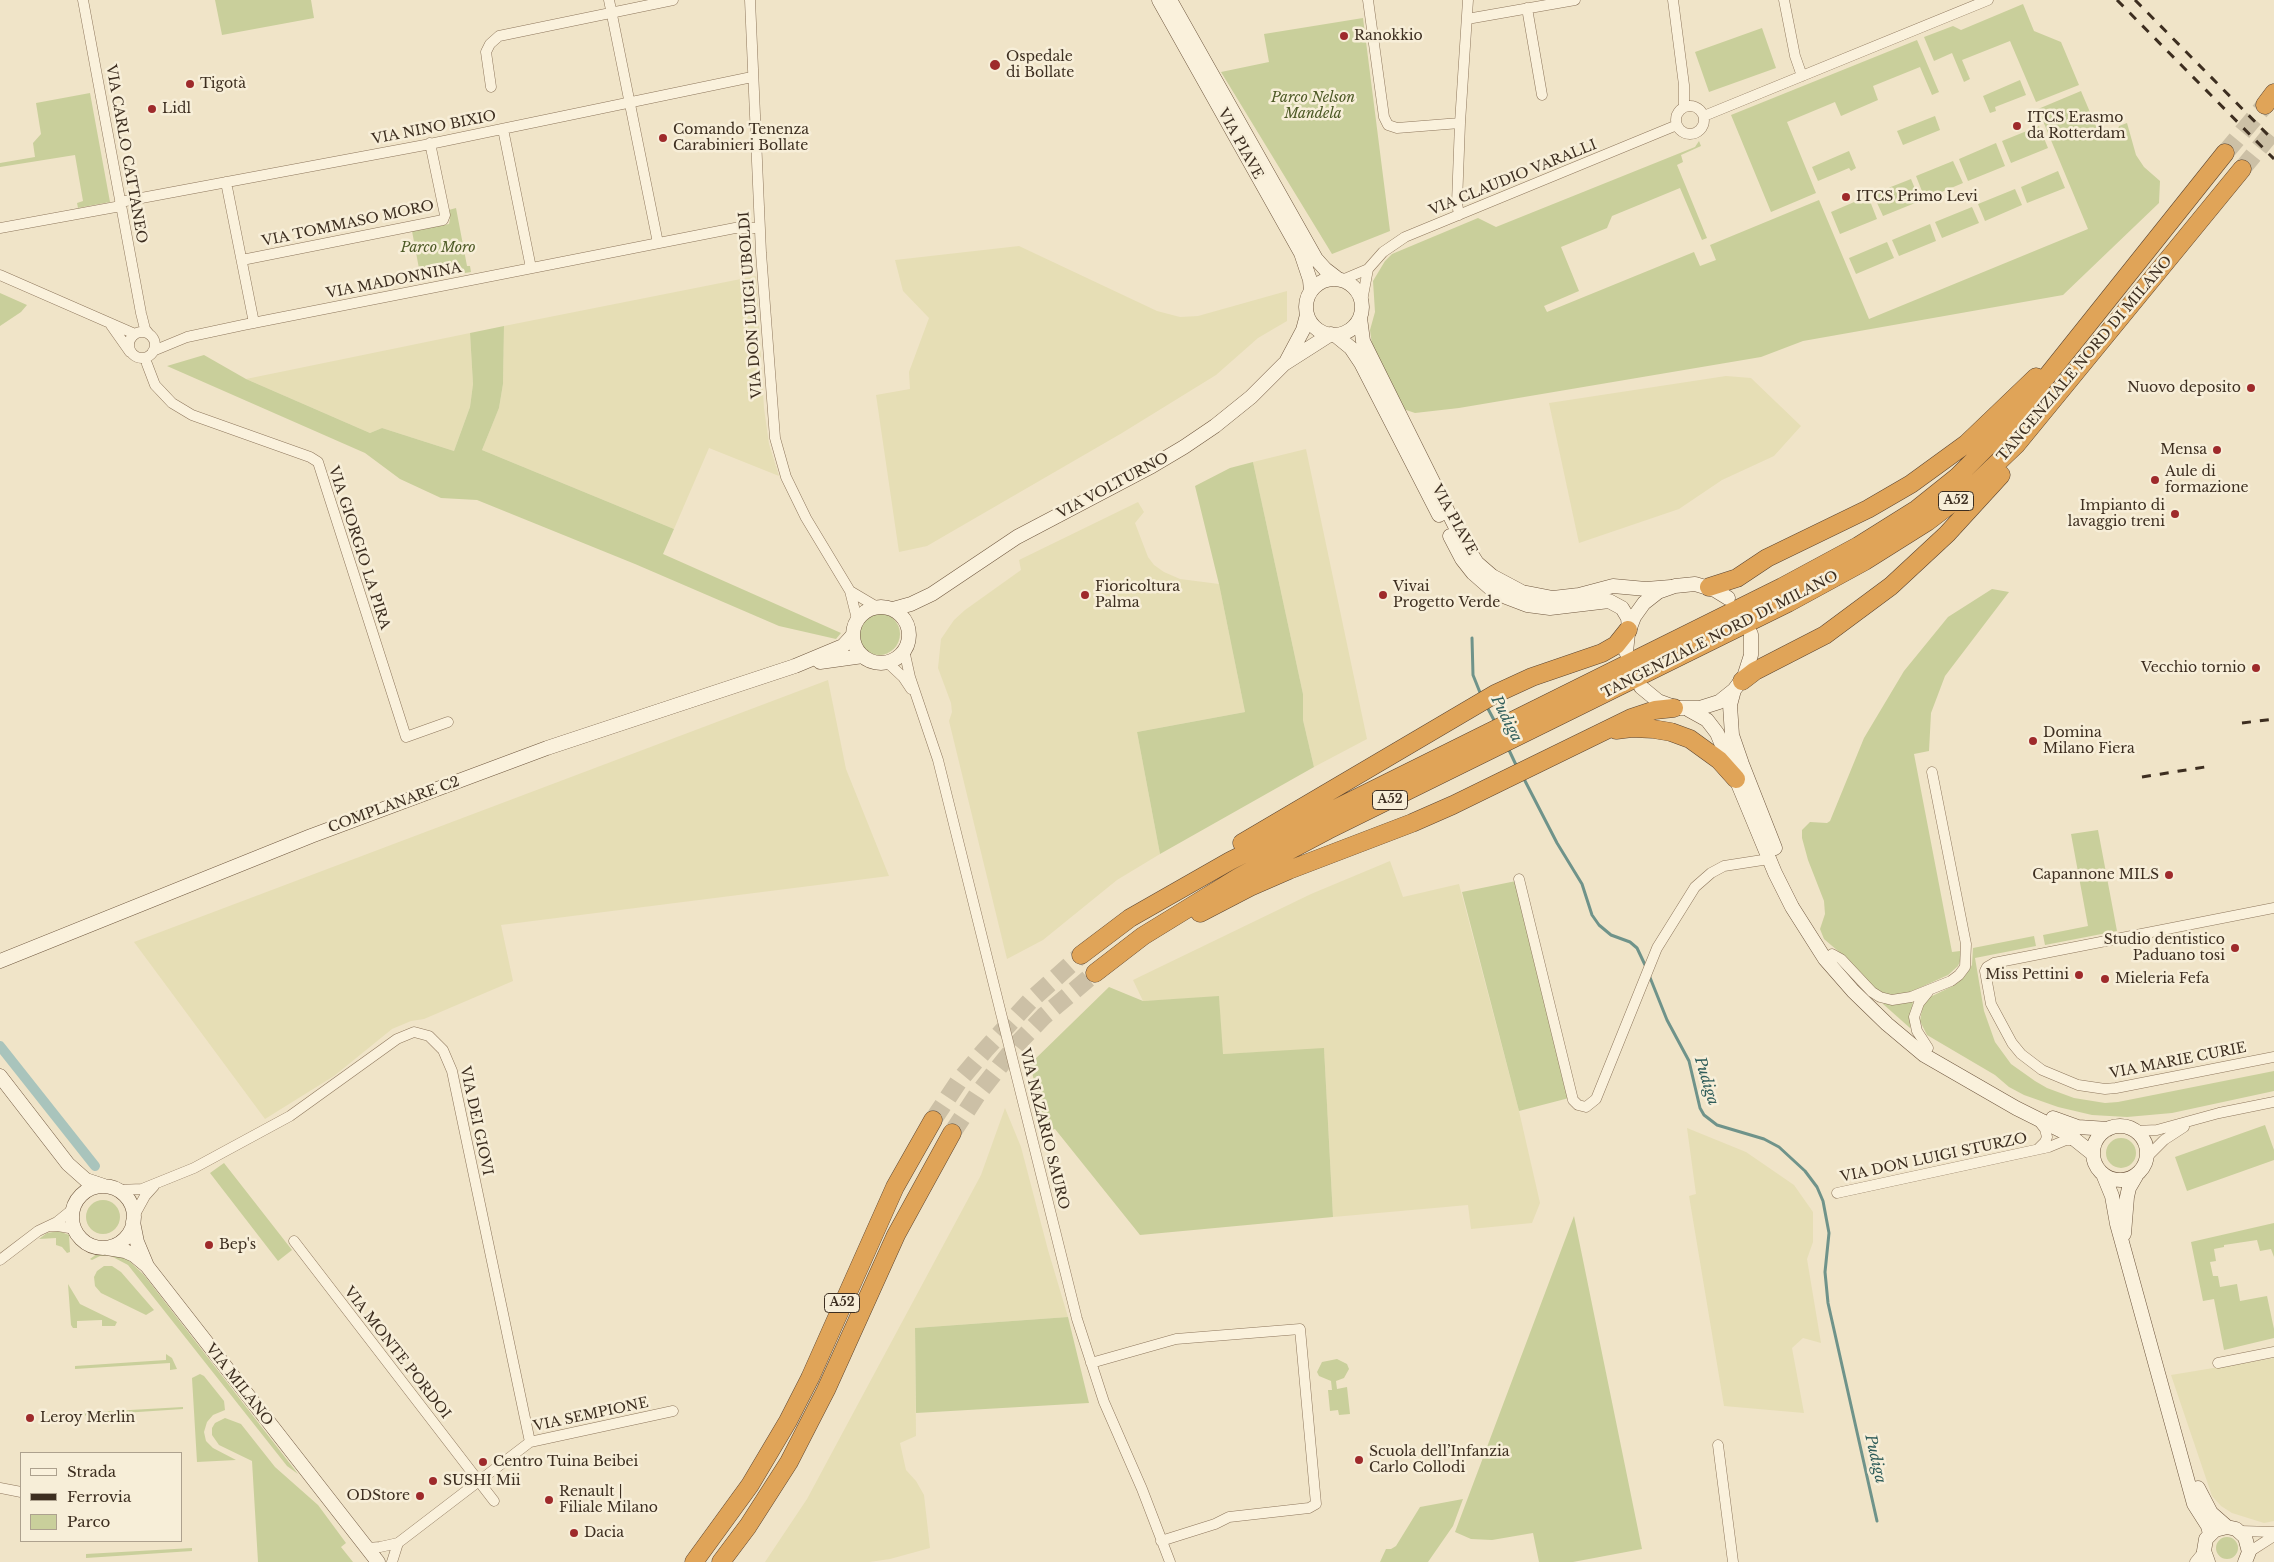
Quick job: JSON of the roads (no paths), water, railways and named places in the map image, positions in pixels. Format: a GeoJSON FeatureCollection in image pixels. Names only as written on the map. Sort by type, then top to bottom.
{"type":"FeatureCollection","features":[{"type":"Feature","properties":{"kind":"highway","name":"TANGENZIALE NORD DI MILANO"},"geometry":{"type":"LineString","coordinates":[[1601,733],[1412,823],[1288,870],[1250,887],[1206,909],[1095,973],[1143,936],[1239,877],[1496,738],[1782,588],[1858,546],[1910,513],[1957,477],[1980,456],[2029,400],[2225,153]]}},
{"type":"Feature","properties":{"kind":"highway","name":"TANGENZIALE NORD DI MILANO"},"geometry":{"type":"LineString","coordinates":[[1515,728],[1788,603],[1892,544],[1927,522],[1969,490],[1992,470],[2045,412],[2242,169]]}},
{"type":"Feature","properties":{"kind":"highway"},"geometry":{"type":"LineString","coordinates":[[1709,588],[1737,578],[1767,558],[1868,509],[1930,472],[1966,444],[2072,345]]}},
{"type":"Feature","properties":{"kind":"highway"},"geometry":{"type":"LineString","coordinates":[[1738,686],[1755,671],[1832,631],[1891,586],[1947,534],[2004,471],[2045,412]]}},
{"type":"Feature","properties":{"kind":"highway","name":"TANGENZIALE NORD DI MILANO"},"geometry":{"type":"LineString","coordinates":[[1496,738],[1187,884],[1130,918],[1081,955],[1126,914],[1155,894],[1495,694],[1532,677],[1583,661],[1610,649],[1621,640],[1629,629]]}},
{"type":"Feature","properties":{"kind":"highway"},"geometry":{"type":"LineString","coordinates":[[1601,733],[1640,715],[1681,709]]}},
{"type":"Feature","properties":{"kind":"highway"},"geometry":{"type":"LineString","coordinates":[[1601,733],[1632,728],[1671,732],[1706,748],[1736,779]]}},
{"type":"Feature","properties":{"kind":"highway","name":"A52"},"geometry":{"type":"LineString","coordinates":[[694,1562],[746,1492],[788,1421],[810,1378],[895,1188],[933,1120]]}},
{"type":"Feature","properties":{"kind":"highway","name":"A52"},"geometry":{"type":"LineString","coordinates":[[721,1562],[748,1526],[789,1462],[826,1390],[896,1235],[952,1133]]}},
{"type":"Feature","properties":{"kind":"street","name":"VIA CARLO CATTANEO"},"geometry":{"type":"LineString","coordinates":[[83,0],[141,313],[145,329],[151,336]]}},
{"type":"Feature","properties":{"kind":"street"},"geometry":{"type":"LineString","coordinates":[[609,0],[658,243]]}},
{"type":"Feature","properties":{"kind":"street"},"geometry":{"type":"LineString","coordinates":[[491,87],[486,52],[490,44],[499,36],[673,0]]}},
{"type":"Feature","properties":{"kind":"street","name":"VIA DON LUIGI UBOLDI"},"geometry":{"type":"LineString","coordinates":[[750,0],[760,228],[772,414],[780,457],[786,477],[806,518],[850,590],[858,619]]}},
{"type":"Feature","properties":{"kind":"street","name":"VIA PIAVE"},"geometry":{"type":"LineString","coordinates":[[1159,0],[1301,253],[1310,280],[1311,291]]}},
{"type":"Feature","properties":{"kind":"street","name":"VIA PIAVE"},"geometry":{"type":"LineString","coordinates":[[1170,0],[1316,258],[1325,269],[1340,279]]}},
{"type":"Feature","properties":{"kind":"street"},"geometry":{"type":"LineString","coordinates":[[1368,0],[1384,117],[1388,125],[1397,128],[1460,123]]}},
{"type":"Feature","properties":{"kind":"street"},"geometry":{"type":"LineString","coordinates":[[1459,215],[1457,203],[1460,123],[1468,0]]}},
{"type":"Feature","properties":{"kind":"street"},"geometry":{"type":"LineString","coordinates":[[1467,19],[1575,0]]}},
{"type":"Feature","properties":{"kind":"street"},"geometry":{"type":"LineString","coordinates":[[1673,0],[1684,86],[1684,107],[1677,115],[1677,125],[1682,132],[1693,134],[1702,128],[1704,116],[1694,106],[1684,107]]}},
{"type":"Feature","properties":{"kind":"street"},"geometry":{"type":"LineString","coordinates":[[1784,0],[1795,56],[1802,76]]}},
{"type":"Feature","properties":{"kind":"street"},"geometry":{"type":"LineString","coordinates":[[1704,116],[1988,0]]}},
{"type":"Feature","properties":{"kind":"street"},"geometry":{"type":"LineString","coordinates":[[1527,8],[1542,95]]}},
{"type":"Feature","properties":{"kind":"street","name":"VIA NINO BIXIO"},"geometry":{"type":"LineString","coordinates":[[0,228],[503,129],[752,77]]}},
{"type":"Feature","properties":{"kind":"street","name":"VIA CLAUDIO VARALLI"},"geometry":{"type":"LineString","coordinates":[[1340,279],[1368,268],[1376,258],[1393,244],[1677,125]]}},
{"type":"Feature","properties":{"kind":"street"},"geometry":{"type":"LineString","coordinates":[[503,129],[531,268]]}},
{"type":"Feature","properties":{"kind":"street","name":"VIA TOMMASO MORO"},"geometry":{"type":"LineString","coordinates":[[242,260],[443,220],[444,215],[430,143]]}},
{"type":"Feature","properties":{"kind":"street"},"geometry":{"type":"LineString","coordinates":[[226,182],[254,323]]}},
{"type":"Feature","properties":{"kind":"street","name":"VIA MADONNINA"},"geometry":{"type":"LineString","coordinates":[[153,351],[181,339],[254,323],[735,228],[760,228]]}},
{"type":"Feature","properties":{"kind":"street"},"geometry":{"type":"LineString","coordinates":[[1362,301],[1356,289],[1340,279],[1323,281],[1311,291],[1306,303],[1307,314],[1316,328],[1333,334],[1352,329],[1360,318],[1368,268]]}},
{"type":"Feature","properties":{"kind":"street"},"geometry":{"type":"LineString","coordinates":[[0,275],[110,324],[136,334],[151,336],[155,344],[153,351],[143,358],[132,354],[110,324]]}},
{"type":"Feature","properties":{"kind":"street","name":"VIA CARLO CATTANEO"},"geometry":{"type":"LineString","coordinates":[[136,334],[141,313]]}},
{"type":"Feature","properties":{"kind":"street","name":"VIA VOLTURNO"},"geometry":{"type":"LineString","coordinates":[[1284,364],[1303,330],[1307,314]]}},
{"type":"Feature","properties":{"kind":"street","name":"VIA PIAVE"},"geometry":{"type":"LineString","coordinates":[[1360,318],[1363,341],[1461,538],[1478,562],[1492,576],[1522,592],[1553,598],[1579,595],[1613,586],[1646,589],[1690,584],[1709,588]]}},
{"type":"Feature","properties":{"kind":"street"},"geometry":{"type":"LineString","coordinates":[[132,354],[129,346],[136,334]]}},
{"type":"Feature","properties":{"kind":"street","name":"VIA PIAVE"},"geometry":{"type":"LineString","coordinates":[[1333,334],[1350,348],[1361,363],[1456,549],[1472,573],[1499,593],[1533,606],[1561,608],[1598,601],[1614,602],[1626,614],[1629,629]]}},
{"type":"Feature","properties":{"kind":"street","name":"VIA VOLTURNO"},"geometry":{"type":"LineString","coordinates":[[893,609],[911,604],[932,594],[1017,537],[1152,466],[1184,447],[1252,397],[1284,364],[1333,334]]}},
{"type":"Feature","properties":{"kind":"street","name":"VIA MADONNINA"},"geometry":{"type":"LineString","coordinates":[[151,336],[181,339]]}},
{"type":"Feature","properties":{"kind":"street","name":"VIA GIORGIO LA PIRA"},"geometry":{"type":"LineString","coordinates":[[147,364],[155,385],[179,407],[192,415],[310,457],[318,462],[406,737],[448,722]]}},
{"type":"Feature","properties":{"kind":"street"},"geometry":{"type":"LineString","coordinates":[[1626,652],[1629,629],[1635,615],[1644,603],[1658,592],[1671,587]]}},
{"type":"Feature","properties":{"kind":"street"},"geometry":{"type":"LineString","coordinates":[[1709,588],[1728,598]]}},
{"type":"Feature","properties":{"kind":"street","name":"VIA DON LUIGI UBOLDI"},"geometry":{"type":"LineString","coordinates":[[850,590],[877,607]]}},
{"type":"Feature","properties":{"kind":"street","name":"VIA VOLTURNO"},"geometry":{"type":"LineString","coordinates":[[909,629],[917,613],[932,594]]}},
{"type":"Feature","properties":{"kind":"street"},"geometry":{"type":"LineString","coordinates":[[877,607],[893,609],[903,618],[909,629],[909,638],[904,650],[895,659],[887,662],[874,662],[863,656],[856,646],[853,635],[858,619],[866,611],[877,607]]}},
{"type":"Feature","properties":{"kind":"street"},"geometry":{"type":"LineString","coordinates":[[1751,634],[1750,660],[1730,705],[1730,722],[1739,756],[1789,881],[1810,923],[1832,954],[1878,1006],[1928,1048],[1968,1072],[2052,1117],[2078,1127],[2108,1129],[2125,1127],[2136,1131],[2157,1130],[2195,1121],[2218,1113],[2274,1102]]}},
{"type":"Feature","properties":{"kind":"street","name":"COMPLANARE C2"},"geometry":{"type":"LineString","coordinates":[[0,961],[310,836],[547,748],[795,666],[842,646],[853,635]]}},
{"type":"Feature","properties":{"kind":"street","name":"VIA NAZARIO SAURO"},"geometry":{"type":"LineString","coordinates":[[904,650],[916,696],[936,751],[1075,1311],[1104,1402],[1142,1489],[1170,1562]]}},
{"type":"Feature","properties":{"kind":"street","name":"COMPLANARE C2"},"geometry":{"type":"LineString","coordinates":[[795,666],[863,656]]}},
{"type":"Feature","properties":{"kind":"street","name":"VIA NAZARIO SAURO"},"geometry":{"type":"LineString","coordinates":[[887,662],[902,677],[916,696]]}},
{"type":"Feature","properties":{"kind":"street"},"geometry":{"type":"LineString","coordinates":[[1681,709],[1713,705],[1738,686]]}},
{"type":"Feature","properties":{"kind":"street"},"geometry":{"type":"LineString","coordinates":[[1641,687],[1658,701],[1702,716],[1713,727],[1792,906],[1820,952],[1839,976],[1871,1010],[1924,1055],[1964,1080],[2077,1140],[2093,1154]]}},
{"type":"Feature","properties":{"kind":"street"},"geometry":{"type":"LineString","coordinates":[[1832,954],[1841,959],[1868,989],[1888,1000],[1900,1000],[1931,990],[1959,975],[1964,967],[1966,944],[1932,772]]}},
{"type":"Feature","properties":{"kind":"street"},"geometry":{"type":"LineString","coordinates":[[1519,879],[1572,1095],[1578,1106],[1588,1106],[1596,1099],[1651,960],[1679,910],[1695,887],[1704,878],[1724,866],[1770,859]]}},
{"type":"Feature","properties":{"kind":"street","name":"VIA MARIE CURIE"},"geometry":{"type":"LineString","coordinates":[[2274,908],[1994,963],[1987,967],[1985,971],[1991,1004],[2007,1036],[2021,1054],[2053,1076],[2076,1084],[2105,1089],[2116,1088],[2274,1057]]}},
{"type":"Feature","properties":{"kind":"street"},"geometry":{"type":"LineString","coordinates":[[1928,1048],[1917,1032],[1914,1017],[1919,1003],[1931,990]]}},
{"type":"Feature","properties":{"kind":"street","name":"VIA DEI GIOVI"},"geometry":{"type":"LineString","coordinates":[[155,1185],[224,1153],[290,1116],[402,1036],[416,1032],[431,1037],[443,1050],[452,1071],[530,1442]]}},
{"type":"Feature","properties":{"kind":"street"},"geometry":{"type":"LineString","coordinates":[[0,1076],[68,1164],[86,1180],[112,1188],[129,1201],[134,1219]]}},
{"type":"Feature","properties":{"kind":"street","name":"VIA DON LUIGI STURZO"},"geometry":{"type":"LineString","coordinates":[[2037,1119],[2045,1129],[2047,1137],[2037,1149]]}},
{"type":"Feature","properties":{"kind":"street"},"geometry":{"type":"LineString","coordinates":[[2123,1245],[2129,1188],[2144,1167],[2148,1156],[2164,1140],[2195,1121]]}},
{"type":"Feature","properties":{"kind":"street"},"geometry":{"type":"LineString","coordinates":[[2108,1129],[2096,1142],[2093,1154],[2095,1163],[2103,1174],[2112,1196],[2117,1224],[2194,1504],[2208,1526],[2210,1534]]}},
{"type":"Feature","properties":{"kind":"street"},"geometry":{"type":"LineString","coordinates":[[2136,1131],[2144,1140],[2148,1156]]}},
{"type":"Feature","properties":{"kind":"street","name":"VIA DON LUIGI STURZO"},"geometry":{"type":"LineString","coordinates":[[1837,1193],[2037,1149],[2066,1140],[2077,1140]]}},
{"type":"Feature","properties":{"kind":"street"},"geometry":{"type":"LineString","coordinates":[[68,1164],[76,1194],[74,1207],[75,1230]]}},
{"type":"Feature","properties":{"kind":"street"},"geometry":{"type":"LineString","coordinates":[[2103,1174],[2120,1180],[2136,1176]]}},
{"type":"Feature","properties":{"kind":"street"},"geometry":{"type":"LineString","coordinates":[[0,1260],[38,1231],[67,1216],[84,1192],[99,1186],[132,1190],[155,1185]]}},
{"type":"Feature","properties":{"kind":"street"},"geometry":{"type":"LineString","coordinates":[[48,1226],[75,1230],[87,1243],[106,1248],[116,1245],[130,1231],[142,1201],[155,1185]]}},
{"type":"Feature","properties":{"kind":"street","name":"VIA MILANO"},"geometry":{"type":"LineString","coordinates":[[134,1219],[137,1242],[147,1266]]}},
{"type":"Feature","properties":{"kind":"street","name":"VIA MONTE PORDOI"},"geometry":{"type":"LineString","coordinates":[[294,1241],[494,1501]]}},
{"type":"Feature","properties":{"kind":"street","name":"VIA MILANO"},"geometry":{"type":"LineString","coordinates":[[106,1248],[125,1251],[134,1255],[147,1266],[378,1562]]}},
{"type":"Feature","properties":{"kind":"street"},"geometry":{"type":"LineString","coordinates":[[1091,1362],[1176,1339],[1300,1329],[1316,1504],[1309,1508],[1229,1516],[1215,1524],[1161,1541]]}},
{"type":"Feature","properties":{"kind":"street"},"geometry":{"type":"LineString","coordinates":[[2218,1364],[2274,1352]]}},
{"type":"Feature","properties":{"kind":"street"},"geometry":{"type":"LineString","coordinates":[[2166,1398],[2204,1502],[2211,1513],[2245,1537],[2247,1557]]}},
{"type":"Feature","properties":{"kind":"street","name":"VIA SEMPIONE"},"geometry":{"type":"LineString","coordinates":[[368,1548],[380,1548],[398,1543],[530,1442],[673,1411]]}},
{"type":"Feature","properties":{"kind":"street"},"geometry":{"type":"LineString","coordinates":[[1718,1445],[1734,1562]]}},
{"type":"Feature","properties":{"kind":"street"},"geometry":{"type":"LineString","coordinates":[[0,1488],[20,1492]]}},
{"type":"Feature","properties":{"kind":"street","name":"VIA MILANO"},"geometry":{"type":"LineString","coordinates":[[332,1505],[355,1541],[372,1562]]}},
{"type":"Feature","properties":{"kind":"street"},"geometry":{"type":"LineString","coordinates":[[2194,1562],[2206,1557],[2206,1539],[2220,1528],[2274,1532]]}},
{"type":"Feature","properties":{"kind":"street"},"geometry":{"type":"LineString","coordinates":[[2247,1557],[2274,1536]]}},
{"type":"Feature","properties":{"kind":"street"},"geometry":{"type":"LineString","coordinates":[[392,1562],[398,1543]]}},
{"type":"Feature","properties":{"kind":"waterway","name":"Pudiga"},"geometry":{"type":"LineString","coordinates":[[1472,638],[1473,675],[1481,695]]}},
{"type":"Feature","properties":{"kind":"waterway","name":"Pudiga"},"geometry":{"type":"LineString","coordinates":[[1486,705],[1495,722]]}},
{"type":"Feature","properties":{"kind":"waterway","name":"Pudiga"},"geometry":{"type":"LineString","coordinates":[[1508,748],[1517,767]]}},
{"type":"Feature","properties":{"kind":"waterway","name":"Pudiga"},"geometry":{"type":"LineString","coordinates":[[1523,777],[1557,843],[1582,884],[1592,915],[1599,925],[1611,935],[1630,942],[1637,948],[1646,967]]}},
{"type":"Feature","properties":{"kind":"waterway","name":"Pudiga"},"geometry":{"type":"LineString","coordinates":[[1649,975],[1667,1020],[1689,1061],[1700,1108],[1704,1115],[1717,1125],[1764,1139],[1779,1147],[1805,1171],[1817,1187],[1823,1201],[1829,1233],[1825,1272],[1828,1303],[1877,1521]]}},
{"type":"Feature","properties":{"kind":"waterway"},"geometry":{"type":"LineString","coordinates":[[0,1046],[95,1166]]}},
{"type":"Feature","properties":{"kind":"tunnel"},"geometry":{"type":"LineString","coordinates":[[2225,153],[2265,105]]}},
{"type":"Feature","properties":{"kind":"tunnel"},"geometry":{"type":"LineString","coordinates":[[2242,169],[2274,130]]}},
{"type":"Feature","properties":{"kind":"tunnel"},"geometry":{"type":"LineString","coordinates":[[933,1120],[959,1081],[985,1050],[1031,1000],[1081,955]]}},
{"type":"Feature","properties":{"kind":"tunnel"},"geometry":{"type":"LineString","coordinates":[[952,1133],[977,1095],[1018,1043],[1044,1016],[1095,973]]}},
{"type":"Feature","properties":{"kind":"railway"},"geometry":{"type":"LineString","coordinates":[[2117,0],[2274,159]]}},
{"type":"Feature","properties":{"kind":"railway"},"geometry":{"type":"LineString","coordinates":[[2135,0],[2274,141]]}},
{"type":"Feature","properties":{"kind":"railway"},"geometry":{"type":"LineString","coordinates":[[2242,723],[2274,719]]}},
{"type":"Feature","properties":{"kind":"railway"},"geometry":{"type":"LineString","coordinates":[[2142,777],[2205,767]]}},
{"type":"Feature","properties":{"kind":"place","name":"Ranokkio"},"geometry":{"type":"Point","coordinates":[1344,36]}},
{"type":"Feature","properties":{"kind":"place","name":"Ospedale di Bollate"},"geometry":{"type":"Point","coordinates":[995,65]}},
{"type":"Feature","properties":{"kind":"place","name":"Tigotà"},"geometry":{"type":"Point","coordinates":[190,84]}},
{"type":"Feature","properties":{"kind":"place","name":"Lidl"},"geometry":{"type":"Point","coordinates":[152,109]}},
{"type":"Feature","properties":{"kind":"place","name":"ITCS Erasmo da Rotterdam"},"geometry":{"type":"Point","coordinates":[2017,126]}},
{"type":"Feature","properties":{"kind":"place","name":"Comando Tenenza Carabinieri Bollate"},"geometry":{"type":"Point","coordinates":[663,138]}},
{"type":"Feature","properties":{"kind":"place","name":"ITCS Primo Levi"},"geometry":{"type":"Point","coordinates":[1846,197]}},
{"type":"Feature","properties":{"kind":"place","name":"Nuovo deposito"},"geometry":{"type":"Point","coordinates":[2251,388]}},
{"type":"Feature","properties":{"kind":"place","name":"Mensa"},"geometry":{"type":"Point","coordinates":[2217,450]}},
{"type":"Feature","properties":{"kind":"place","name":"Aule di formazione"},"geometry":{"type":"Point","coordinates":[2155,480]}},
{"type":"Feature","properties":{"kind":"place","name":"Impianto di lavaggio treni"},"geometry":{"type":"Point","coordinates":[2175,514]}},
{"type":"Feature","properties":{"kind":"place","name":"Fioricoltura Palma"},"geometry":{"type":"Point","coordinates":[1085,595]}},
{"type":"Feature","properties":{"kind":"place","name":"Vivai Progetto Verde"},"geometry":{"type":"Point","coordinates":[1383,595]}},
{"type":"Feature","properties":{"kind":"place","name":"Vecchio tornio"},"geometry":{"type":"Point","coordinates":[2256,668]}},
{"type":"Feature","properties":{"kind":"place","name":"Domina Milano Fiera"},"geometry":{"type":"Point","coordinates":[2033,741]}},
{"type":"Feature","properties":{"kind":"place","name":"Capannone MILS"},"geometry":{"type":"Point","coordinates":[2169,875]}},
{"type":"Feature","properties":{"kind":"place","name":"Studio dentistico Paduano tosi"},"geometry":{"type":"Point","coordinates":[2235,948]}},
{"type":"Feature","properties":{"kind":"place","name":"Miss Pettini"},"geometry":{"type":"Point","coordinates":[2079,975]}},
{"type":"Feature","properties":{"kind":"place","name":"Mieleria Fefa"},"geometry":{"type":"Point","coordinates":[2105,979]}},
{"type":"Feature","properties":{"kind":"place","name":"Bep's"},"geometry":{"type":"Point","coordinates":[209,1245]}},
{"type":"Feature","properties":{"kind":"place","name":"Leroy Merlin"},"geometry":{"type":"Point","coordinates":[30,1418]}},
{"type":"Feature","properties":{"kind":"place","name":"Scuola dell’Infanzia Carlo Collodi"},"geometry":{"type":"Point","coordinates":[1359,1460]}},
{"type":"Feature","properties":{"kind":"place","name":"Centro Tuina Beibei"},"geometry":{"type":"Point","coordinates":[483,1462]}},
{"type":"Feature","properties":{"kind":"place","name":"SUSHI Mii"},"geometry":{"type":"Point","coordinates":[433,1481]}},
{"type":"Feature","properties":{"kind":"place","name":"ODStore"},"geometry":{"type":"Point","coordinates":[420,1496]}},
{"type":"Feature","properties":{"kind":"place","name":"Renault | Filiale Milano"},"geometry":{"type":"Point","coordinates":[549,1500]}},
{"type":"Feature","properties":{"kind":"place","name":"Dacia"},"geometry":{"type":"Point","coordinates":[574,1533]}},
{"type":"Feature","properties":{"kind":"park label","name":"Parco Nelson Mandela"},"geometry":{"type":"Point","coordinates":[1313,106]}},
{"type":"Feature","properties":{"kind":"park label","name":"Parco Moro"},"geometry":{"type":"Point","coordinates":[438,248]}}]}
